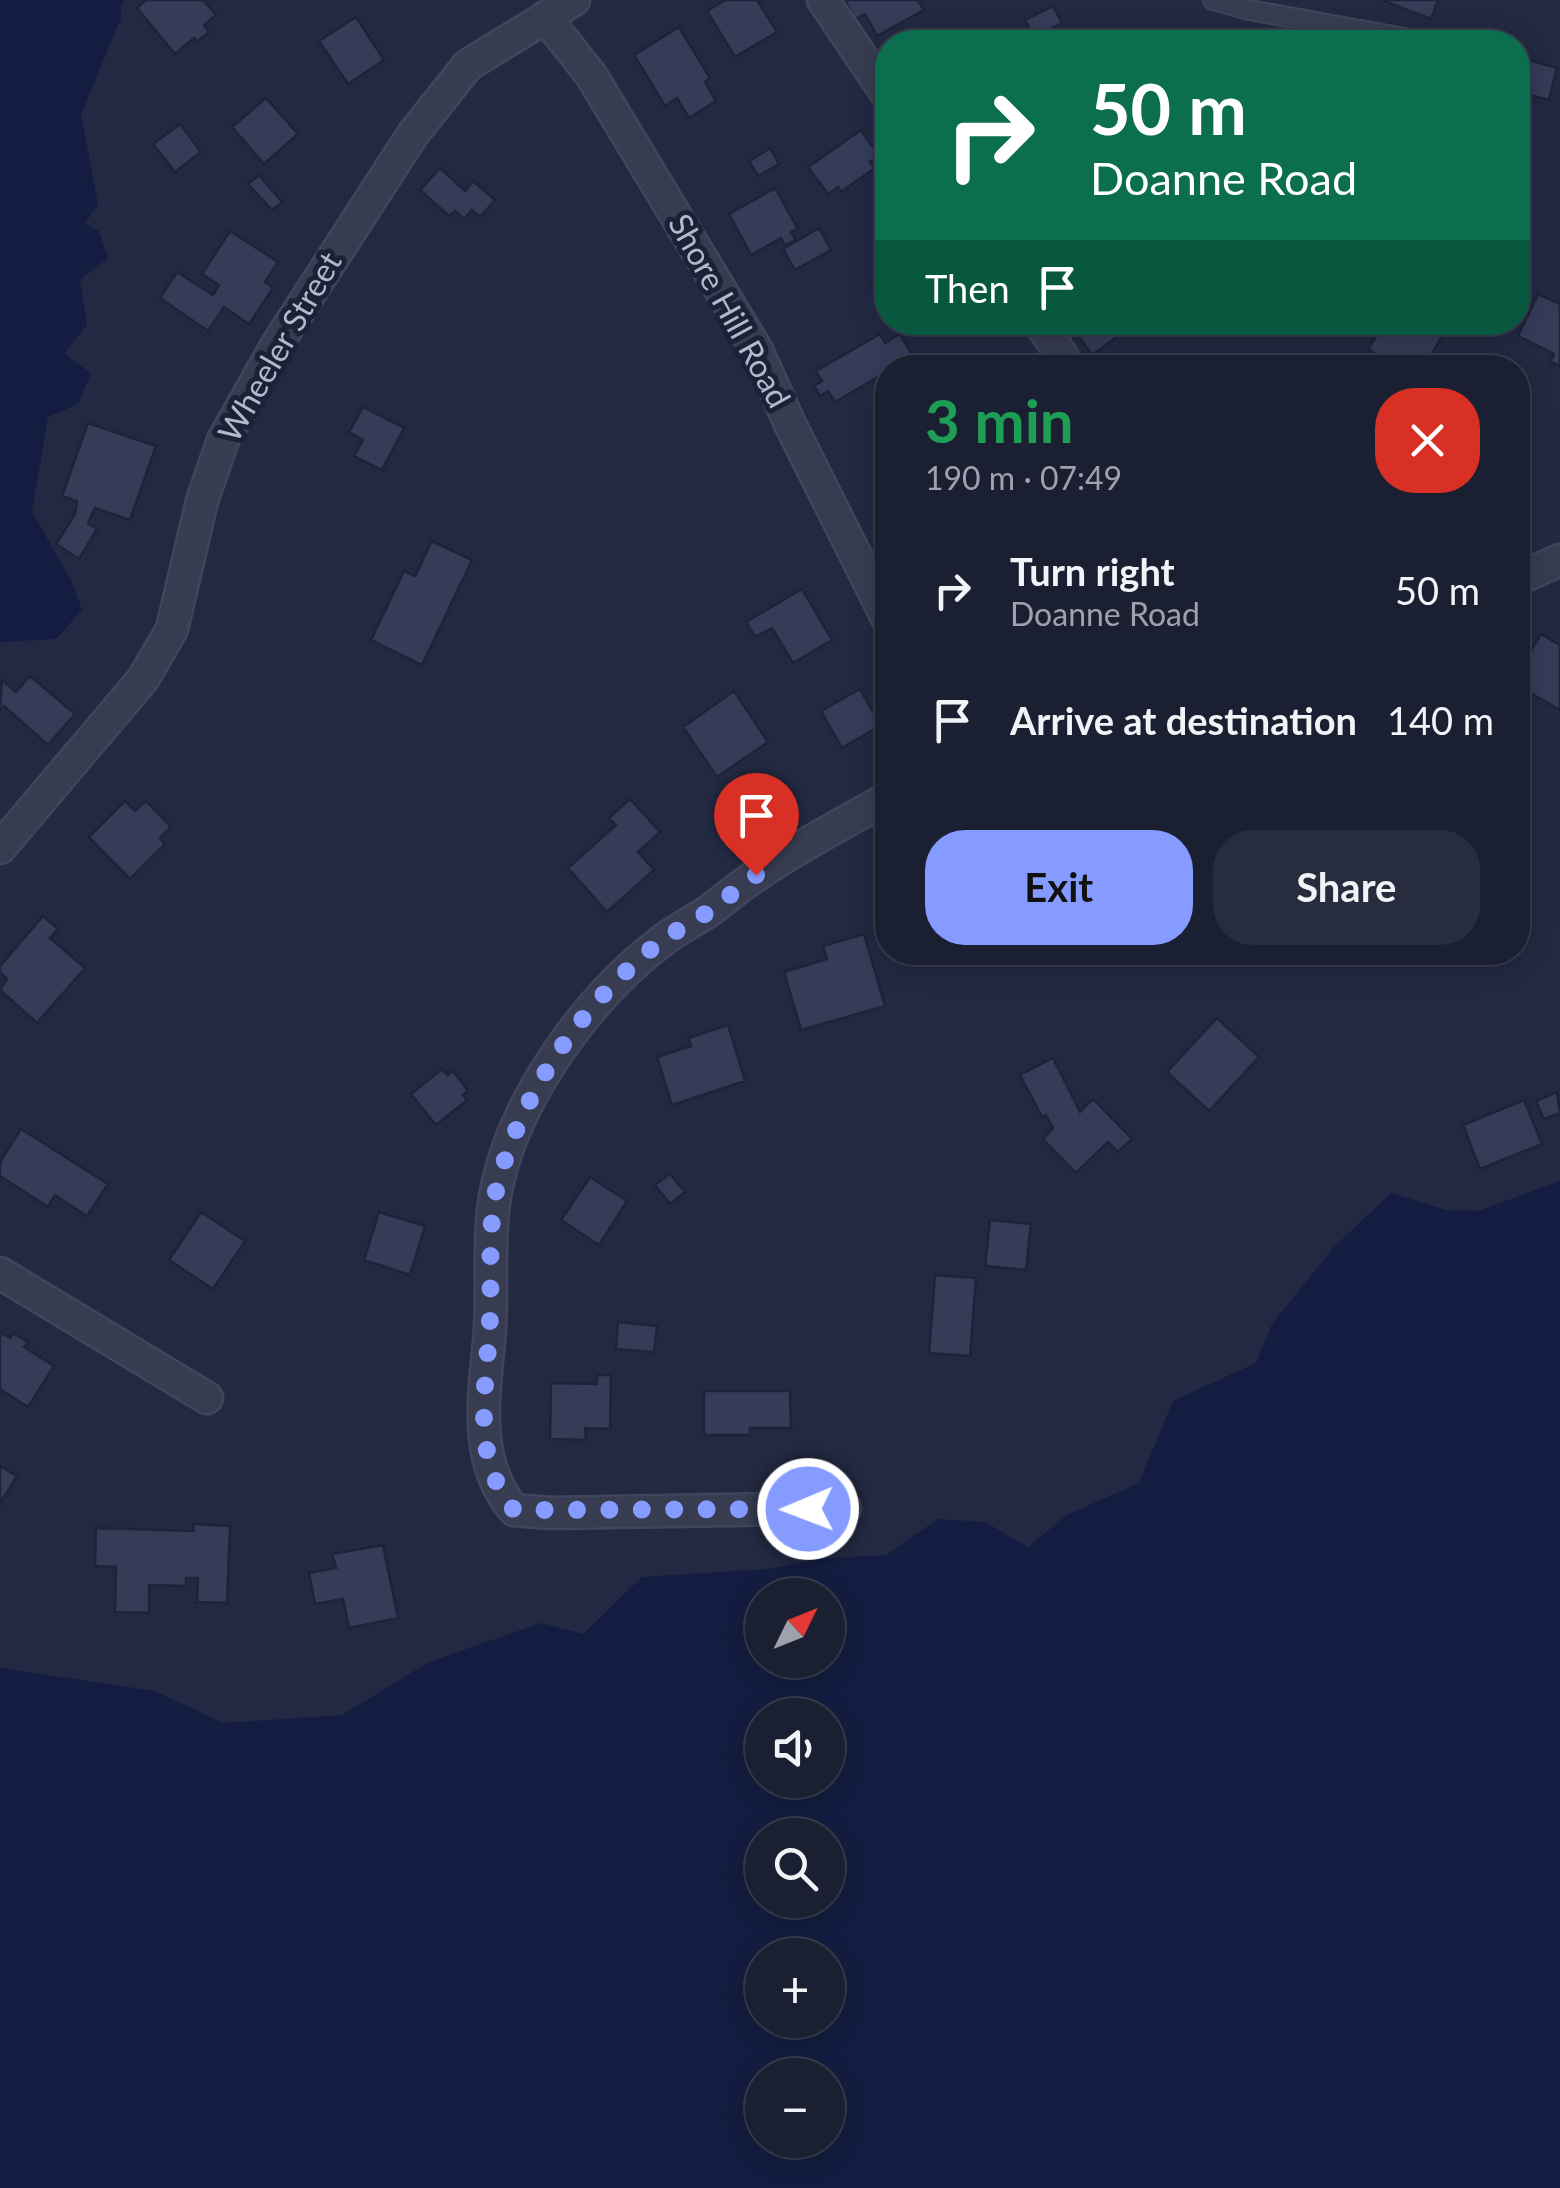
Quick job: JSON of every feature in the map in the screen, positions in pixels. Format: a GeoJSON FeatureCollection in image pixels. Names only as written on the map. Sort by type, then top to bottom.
{"type":"FeatureCollection","features":[{"type":"Feature","properties":{"kind":"street","name":"Wheeler Street"},"geometry":{"type":"LineString","coordinates":[[0,848],[143,679],[172,629],[202,501],[223,440],[276,346],[413,134],[468,65],[574,0]]}},
{"type":"Feature","properties":{"kind":"street"},"geometry":{"type":"LineString","coordinates":[[823,0],[875,77]]}},
{"type":"Feature","properties":{"kind":"street","name":"Shore Hill Road"},"geometry":{"type":"LineString","coordinates":[[545,16],[591,75],[758,352],[875,594]]}},
{"type":"Feature","properties":{"kind":"street"},"geometry":{"type":"LineString","coordinates":[[1530,574],[1560,560]]}},
{"type":"Feature","properties":{"kind":"street"},"geometry":{"type":"LineString","coordinates":[[845,1508],[514,1510],[498,1491],[488,1462],[482,1422],[497,1186],[534,1090],[554,1057],[596,1004],[657,944],[756,875],[875,806]]}},
{"type":"Feature","properties":{"kind":"street"},"geometry":{"type":"LineString","coordinates":[[0,1273],[208,1398]]}},
{"type":"Feature","properties":{"kind":"lane"},"geometry":{"type":"LineString","coordinates":[[1213,0],[1360,30]]}},
{"type":"Feature","properties":{"kind":"water"},"geometry":{"type":"Polygon","coordinates":[[[0,0],[125,0],[81,114],[98,205],[85,223],[99,231],[108,258],[80,280],[87,325],[64,354],[91,373],[78,404],[48,417],[32,512],[71,580],[82,610],[56,639],[0,642],[0,0]]]}},
{"type":"Feature","properties":{"kind":"water"},"geometry":{"type":"Polygon","coordinates":[[[1560,1181],[1560,2188],[0,2188],[0,1668],[155,1691],[223,1723],[342,1715],[429,1662],[541,1623],[583,1634],[642,1577],[768,1569],[818,1559],[886,1555],[938,1519],[985,1522],[1028,1547],[1067,1515],[1139,1483],[1173,1401],[1256,1363],[1272,1324],[1334,1247],[1391,1193],[1446,1210],[1478,1211],[1560,1181]]]}},
{"type":"Feature","properties":{"kind":"building"},"geometry":{"type":"Polygon","coordinates":[[[146,0],[203,0],[216,15],[204,25],[209,32],[197,42],[194,38],[175,54],[137,8],[146,0]]]}},
{"type":"Feature","properties":{"kind":"building"},"geometry":{"type":"Polygon","coordinates":[[[725,0],[757,0],[777,32],[735,57],[707,11],[725,0]]]}},
{"type":"Feature","properties":{"kind":"building"},"geometry":{"type":"Polygon","coordinates":[[[845,0],[918,0],[924,10],[888,30],[875,32],[865,14],[855,19],[845,0]]]}},
{"type":"Feature","properties":{"kind":"building"},"geometry":{"type":"Polygon","coordinates":[[[1381,0],[1438,0],[1431,19],[1381,0]]]}},
{"type":"Feature","properties":{"kind":"building"},"geometry":{"type":"Polygon","coordinates":[[[1053,6],[1062,23],[1048,30],[1030,30],[1025,20],[1053,6]]]}},
{"type":"Feature","properties":{"kind":"building"},"geometry":{"type":"Polygon","coordinates":[[[356,17],[384,60],[348,84],[319,41],[356,17]]]}},
{"type":"Feature","properties":{"kind":"building"},"geometry":{"type":"Polygon","coordinates":[[[679,27],[710,78],[705,82],[716,101],[689,118],[677,98],[665,106],[634,55],[679,27]]]}},
{"type":"Feature","properties":{"kind":"building"},"geometry":{"type":"Polygon","coordinates":[[[1530,60],[1557,68],[1549,100],[1530,95],[1530,60]]]}},
{"type":"Feature","properties":{"kind":"building"},"geometry":{"type":"Polygon","coordinates":[[[266,98],[298,134],[264,164],[232,127],[266,98]]]}},
{"type":"Feature","properties":{"kind":"building"},"geometry":{"type":"Polygon","coordinates":[[[180,124],[201,152],[175,172],[153,144],[180,124]]]}},
{"type":"Feature","properties":{"kind":"building"},"geometry":{"type":"Polygon","coordinates":[[[861,130],[875,150],[875,159],[870,162],[875,168],[841,192],[838,187],[828,194],[808,167],[861,130]]]}},
{"type":"Feature","properties":{"kind":"building"},"geometry":{"type":"Polygon","coordinates":[[[770,148],[779,164],[758,176],[749,161],[770,148]]]}},
{"type":"Feature","properties":{"kind":"building"},"geometry":{"type":"Polygon","coordinates":[[[440,168],[465,191],[473,181],[495,200],[480,217],[472,210],[464,219],[455,211],[449,216],[420,190],[440,168]]]}},
{"type":"Feature","properties":{"kind":"building"},"geometry":{"type":"Polygon","coordinates":[[[259,175],[282,202],[272,210],[248,184],[259,175]]]}},
{"type":"Feature","properties":{"kind":"building"},"geometry":{"type":"Polygon","coordinates":[[[775,188],[798,229],[791,232],[796,240],[785,245],[781,238],[751,255],[729,214],[775,188]]]}},
{"type":"Feature","properties":{"kind":"building"},"geometry":{"type":"Polygon","coordinates":[[[819,228],[831,250],[795,270],[783,249],[819,228]]]}},
{"type":"Feature","properties":{"kind":"building"},"geometry":{"type":"Polygon","coordinates":[[[230,231],[278,262],[265,282],[273,288],[249,324],[224,307],[208,331],[160,298],[177,272],[213,295],[219,285],[202,274],[230,231]]]}},
{"type":"Feature","properties":{"kind":"building"},"geometry":{"type":"Polygon","coordinates":[[[1538,294],[1560,304],[1560,366],[1551,362],[1554,354],[1518,336],[1530,335],[1530,311],[1538,294]]]}},
{"type":"Feature","properties":{"kind":"building"},"geometry":{"type":"Polygon","coordinates":[[[878,335],[885,343],[901,335],[912,355],[875,355],[875,379],[835,402],[828,391],[820,396],[814,386],[822,381],[816,371],[878,335]]]}},
{"type":"Feature","properties":{"kind":"building"},"geometry":{"type":"Polygon","coordinates":[[[1078,335],[1120,335],[1092,355],[1078,335]]]}},
{"type":"Feature","properties":{"kind":"building"},"geometry":{"type":"Polygon","coordinates":[[[1377,335],[1443,335],[1431,355],[1377,355],[1368,349],[1377,335]]]}},
{"type":"Feature","properties":{"kind":"building"},"geometry":{"type":"Polygon","coordinates":[[[363,407],[404,428],[382,470],[354,456],[363,440],[349,432],[363,407]]]}},
{"type":"Feature","properties":{"kind":"building"},"geometry":{"type":"Polygon","coordinates":[[[88,423],[156,446],[130,520],[95,508],[88,523],[97,529],[79,559],[56,544],[75,514],[77,501],[62,496],[88,423]]]}},
{"type":"Feature","properties":{"kind":"building"},"geometry":{"type":"Polygon","coordinates":[[[432,541],[472,560],[422,665],[371,640],[404,571],[415,576],[432,541]]]}},
{"type":"Feature","properties":{"kind":"building"},"geometry":{"type":"Polygon","coordinates":[[[802,589],[832,640],[793,663],[772,628],[755,637],[746,622],[802,589]]]}},
{"type":"Feature","properties":{"kind":"building"},"geometry":{"type":"Polygon","coordinates":[[[1541,634],[1560,645],[1560,710],[1530,693],[1530,652],[1541,634]]]}},
{"type":"Feature","properties":{"kind":"building"},"geometry":{"type":"Polygon","coordinates":[[[30,676],[75,714],[48,745],[4,706],[0,710],[2,680],[16,692],[30,676]]]}},
{"type":"Feature","properties":{"kind":"building"},"geometry":{"type":"Polygon","coordinates":[[[860,689],[875,715],[875,729],[842,748],[821,711],[860,689]]]}},
{"type":"Feature","properties":{"kind":"building"},"geometry":{"type":"Polygon","coordinates":[[[734,691],[768,742],[717,777],[683,727],[734,691]]]}},
{"type":"Feature","properties":{"kind":"building"},"geometry":{"type":"Polygon","coordinates":[[[630,799],[660,832],[638,852],[654,870],[607,912],[568,868],[616,825],[609,818],[630,799]]]}},
{"type":"Feature","properties":{"kind":"building"},"geometry":{"type":"Polygon","coordinates":[[[125,801],[135,811],[146,801],[171,827],[160,838],[165,844],[130,879],[89,837],[125,801]]]}},
{"type":"Feature","properties":{"kind":"building"},"geometry":{"type":"Polygon","coordinates":[[[43,916],[58,929],[50,938],[85,968],[37,1023],[0,990],[7,979],[0,966],[43,916]]]}},
{"type":"Feature","properties":{"kind":"building"},"geometry":{"type":"Polygon","coordinates":[[[864,934],[885,1006],[801,1030],[784,972],[827,959],[823,946],[864,934]]]}},
{"type":"Feature","properties":{"kind":"building"},"geometry":{"type":"Polygon","coordinates":[[[1217,1018],[1259,1057],[1209,1111],[1167,1072],[1217,1018]]]}},
{"type":"Feature","properties":{"kind":"building"},"geometry":{"type":"Polygon","coordinates":[[[728,1025],[745,1081],[672,1105],[657,1057],[691,1046],[688,1038],[728,1025]]]}},
{"type":"Feature","properties":{"kind":"building"},"geometry":{"type":"Polygon","coordinates":[[[1053,1058],[1080,1112],[1093,1099],[1132,1139],[1118,1152],[1108,1142],[1076,1173],[1043,1139],[1053,1128],[1046,1115],[1042,1117],[1020,1075],[1053,1058]]]}},
{"type":"Feature","properties":{"kind":"building"},"geometry":{"type":"Polygon","coordinates":[[[442,1069],[448,1075],[453,1071],[468,1091],[463,1095],[467,1100],[436,1125],[411,1094],[442,1069]]]}},
{"type":"Feature","properties":{"kind":"building"},"geometry":{"type":"Polygon","coordinates":[[[1557,1092],[1560,1113],[1544,1119],[1536,1101],[1557,1092]]]}},
{"type":"Feature","properties":{"kind":"building"},"geometry":{"type":"Polygon","coordinates":[[[1524,1100],[1542,1144],[1480,1169],[1463,1125],[1524,1100]]]}},
{"type":"Feature","properties":{"kind":"building"},"geometry":{"type":"Polygon","coordinates":[[[21,1129],[108,1184],[87,1216],[55,1195],[48,1207],[0,1176],[0,1162],[21,1129]]]}},
{"type":"Feature","properties":{"kind":"building"},"geometry":{"type":"Polygon","coordinates":[[[670,1174],[685,1192],[670,1204],[655,1185],[670,1174]]]}},
{"type":"Feature","properties":{"kind":"building"},"geometry":{"type":"Polygon","coordinates":[[[590,1177],[627,1201],[599,1245],[561,1220],[590,1177]]]}},
{"type":"Feature","properties":{"kind":"building"},"geometry":{"type":"Polygon","coordinates":[[[201,1212],[245,1241],[213,1289],[169,1260],[201,1212]]]}},
{"type":"Feature","properties":{"kind":"building"},"geometry":{"type":"Polygon","coordinates":[[[379,1212],[425,1226],[410,1275],[364,1260],[379,1212]]]}},
{"type":"Feature","properties":{"kind":"building"},"geometry":{"type":"Polygon","coordinates":[[[990,1220],[1031,1224],[1026,1270],[985,1266],[990,1220]]]}},
{"type":"Feature","properties":{"kind":"building"},"geometry":{"type":"Polygon","coordinates":[[[935,1275],[976,1278],[970,1356],[929,1353],[935,1275]]]}},
{"type":"Feature","properties":{"kind":"building"},"geometry":{"type":"Polygon","coordinates":[[[618,1322],[657,1326],[654,1352],[616,1349],[618,1322]]]}},
{"type":"Feature","properties":{"kind":"building"},"geometry":{"type":"Polygon","coordinates":[[[0,1332],[10,1338],[13,1333],[28,1342],[24,1347],[54,1366],[28,1407],[0,1389],[0,1332]]]}},
{"type":"Feature","properties":{"kind":"building"},"geometry":{"type":"Polygon","coordinates":[[[597,1375],[611,1375],[610,1429],[585,1428],[586,1440],[550,1439],[551,1383],[597,1384],[597,1375]]]}},
{"type":"Feature","properties":{"kind":"building"},"geometry":{"type":"Polygon","coordinates":[[[704,1391],[790,1391],[791,1428],[750,1428],[750,1435],[704,1435],[704,1391]]]}},
{"type":"Feature","properties":{"kind":"building"},"geometry":{"type":"Polygon","coordinates":[[[0,1466],[17,1476],[0,1504],[0,1466]]]}},
{"type":"Feature","properties":{"kind":"building"},"geometry":{"type":"Polygon","coordinates":[[[193,1524],[230,1526],[227,1603],[197,1602],[198,1578],[186,1578],[186,1586],[149,1585],[149,1613],[115,1612],[116,1567],[95,1566],[96,1528],[194,1531],[193,1524]]]}},
{"type":"Feature","properties":{"kind":"building"},"geometry":{"type":"Polygon","coordinates":[[[383,1545],[398,1618],[349,1628],[343,1599],[315,1604],[309,1573],[336,1568],[332,1554],[383,1545]]]}},
{"type":"Feature","properties":{"kind":"route"},"geometry":{"type":"LineString","coordinates":[[756,875],[657,944],[636,964],[596,1004],[554,1057],[534,1090],[497,1186],[482,1422],[488,1462],[498,1491],[514,1510],[808,1509]]}}]}
